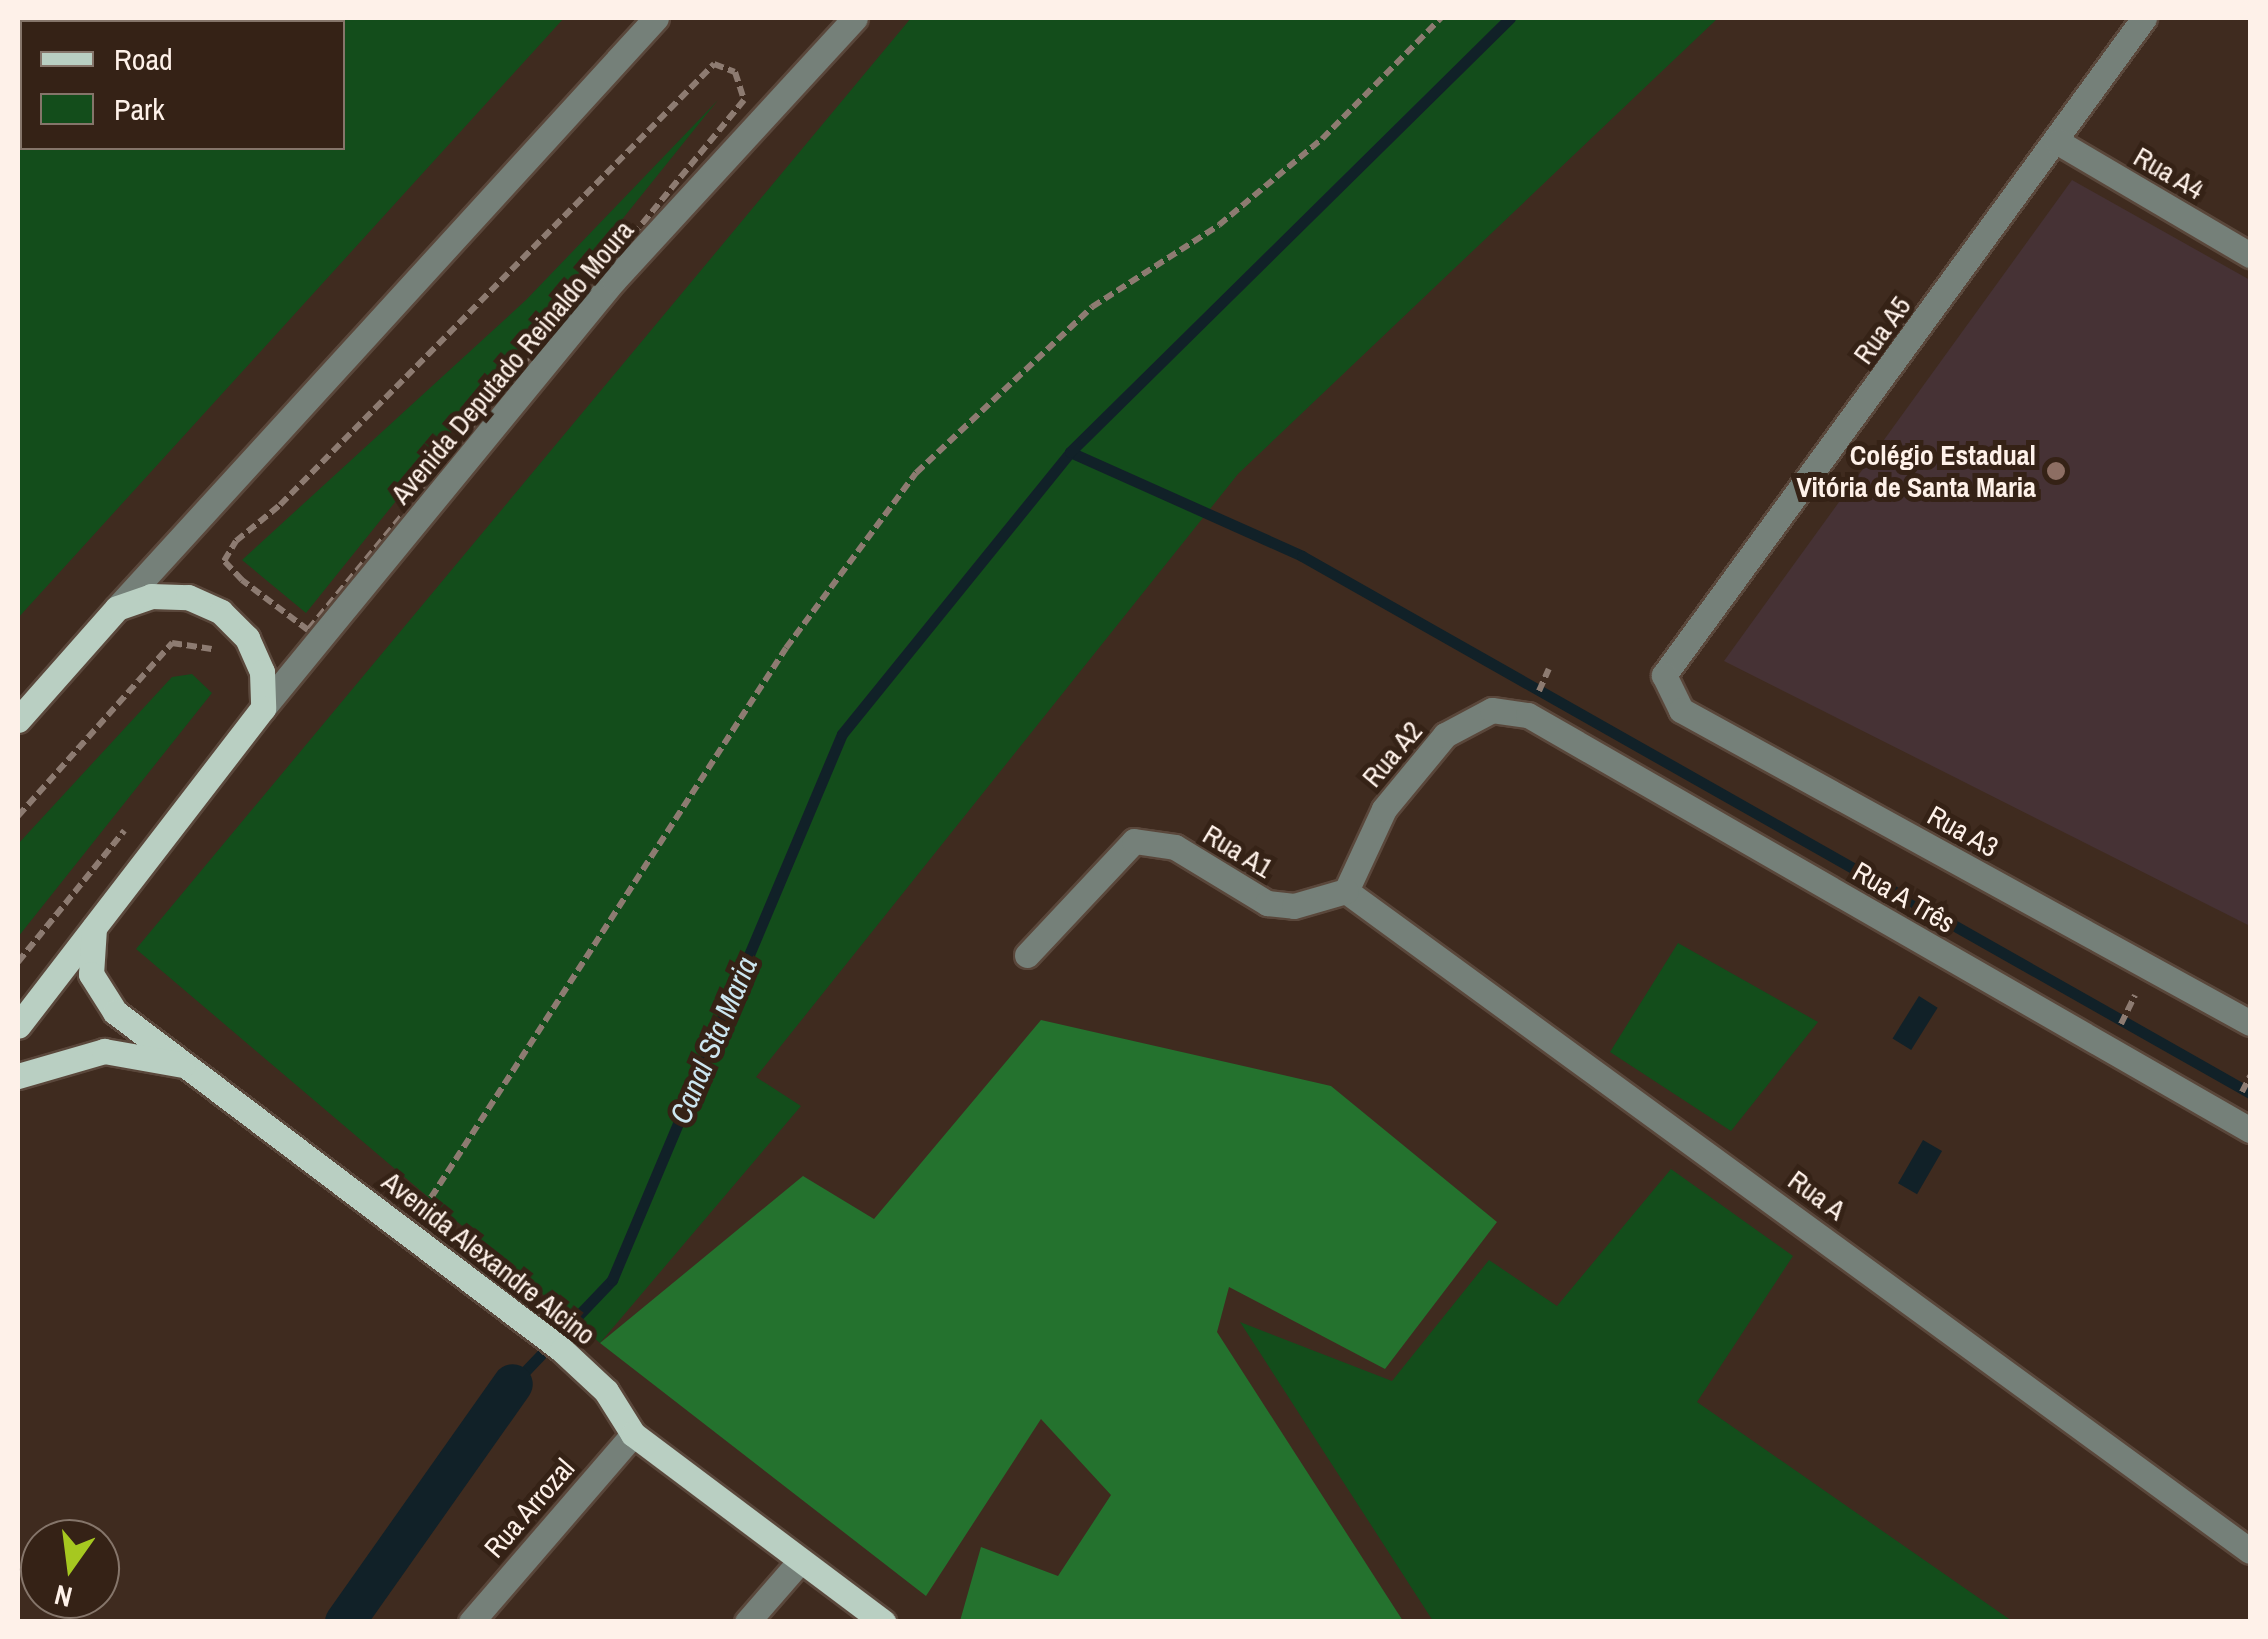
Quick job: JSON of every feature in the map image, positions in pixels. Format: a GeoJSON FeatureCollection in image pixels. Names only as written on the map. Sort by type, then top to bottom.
{"type":"FeatureCollection","features":[{"type":"Feature","properties":{"kind":"main road"},"geometry":{"type":"LineString","coordinates":[[18,720],[117,608],[151,596],[188,597],[222,612],[247,638],[262,672],[263,708],[18,1026]]}},
{"type":"Feature","properties":{"kind":"main road","name":"Avenida Alexandre Alcino"},"geometry":{"type":"LineString","coordinates":[[94,928],[90,974],[115,1012],[193,1066],[506,1308],[606,1391],[633,1434],[883,1622]]}},
{"type":"Feature","properties":{"kind":"main road"},"geometry":{"type":"LineString","coordinates":[[18,1076],[104,1051],[193,1066]]}},
{"type":"Feature","properties":{"kind":"street"},"geometry":{"type":"LineString","coordinates":[[117,608],[656,18]]}},
{"type":"Feature","properties":{"kind":"street","name":"Avenida Deputado Reinaldo Moura"},"geometry":{"type":"LineString","coordinates":[[263,708],[614,280],[855,18]]}},
{"type":"Feature","properties":{"kind":"street","name":"Rua A5"},"geometry":{"type":"LineString","coordinates":[[1664,675],[2058,142],[2144,18]]}},
{"type":"Feature","properties":{"kind":"street","name":"Rua A4"},"geometry":{"type":"LineString","coordinates":[[2058,142],[2250,256]]}},
{"type":"Feature","properties":{"kind":"street","name":"Rua A3"},"geometry":{"type":"LineString","coordinates":[[1664,675],[1681,710],[2250,1023]]}},
{"type":"Feature","properties":{"kind":"street","name":"Rua A2"},"geometry":{"type":"LineString","coordinates":[[1346,891],[1384,809],[1445,735],[1478,713],[1528,715]]}},
{"type":"Feature","properties":{"kind":"street","name":"Rua A Três"},"geometry":{"type":"LineString","coordinates":[[1528,715],[2250,1130]]}},
{"type":"Feature","properties":{"kind":"street","name":"Rua A1"},"geometry":{"type":"LineString","coordinates":[[1027,954],[1134,841],[1175,847],[1267,903],[1294,906],[1346,891]]}},
{"type":"Feature","properties":{"kind":"street","name":"Rua A"},"geometry":{"type":"LineString","coordinates":[[1346,891],[2250,1551]]}},
{"type":"Feature","properties":{"kind":"street","name":"Rua Arrozal"},"geometry":{"type":"LineString","coordinates":[[471,1622],[633,1434]]}},
{"type":"Feature","properties":{"kind":"street"},"geometry":{"type":"LineString","coordinates":[[747,1622],[800,1562]]}},
{"type":"Feature","properties":{"kind":"path"},"geometry":{"type":"LineString","coordinates":[[408,1232],[775,664],[916,474],[1092,307],[1219,224],[1322,139],[1441,18]]}},
{"type":"Feature","properties":{"kind":"path"},"geometry":{"type":"LineString","coordinates":[[714,64],[735,72],[744,100],[308,630],[224,560],[236,542],[280,505],[714,64]]}},
{"type":"Feature","properties":{"kind":"path"},"geometry":{"type":"LineString","coordinates":[[18,816],[172,643],[196,644],[225,660]]}},
{"type":"Feature","properties":{"kind":"path"},"geometry":{"type":"LineString","coordinates":[[18,962],[127,827]]}},
{"type":"Feature","properties":{"kind":"path"},"geometry":{"type":"LineString","coordinates":[[2108,1049],[2148,966]]}},
{"type":"Feature","properties":{"kind":"shaded area","name":"Colégio Estadual Vitória de Santa Maria"},"geometry":{"type":"Polygon","coordinates":[[[2072,180],[2250,280],[2250,926],[1724,661],[2072,180]]]}},
{"type":"Feature","properties":{"kind":"green space"},"geometry":{"type":"Polygon","coordinates":[[[18,18],[564,18],[18,618],[18,18]]]}},
{"type":"Feature","properties":{"kind":"green space"},"geometry":{"type":"Polygon","coordinates":[[[911,18],[1718,18],[1238,474],[756,1077],[801,1106],[600,1343],[136,949],[911,18]]]}},
{"type":"Feature","properties":{"kind":"green space"},"geometry":{"type":"Polygon","coordinates":[[[718,100],[306,613],[242,560],[526,300],[718,100]]]}},
{"type":"Feature","properties":{"kind":"green space"},"geometry":{"type":"Polygon","coordinates":[[[192,674],[212,693],[18,937],[18,844],[172,677],[192,674]]]}},
{"type":"Feature","properties":{"kind":"green space"},"geometry":{"type":"Polygon","coordinates":[[[1678,943],[1818,1022],[1731,1131],[1610,1052],[1678,943]]]}},
{"type":"Feature","properties":{"kind":"green space"},"geometry":{"type":"Polygon","coordinates":[[[1041,1020],[1331,1086],[1497,1222],[1385,1369],[1229,1287],[1217,1332],[1403,1621],[960,1621],[981,1547],[1058,1576],[1111,1495],[1041,1419],[926,1596],[600,1343],[803,1176],[874,1219],[1041,1020]]]}},
{"type":"Feature","properties":{"kind":"green space"},"geometry":{"type":"Polygon","coordinates":[[[1671,1169],[1793,1256],[1697,1402],[2012,1621],[1433,1621],[1240,1322],[1392,1381],[1489,1260],[1557,1306],[1671,1169]]]}},
{"type":"Feature","properties":{"kind":"water"},"geometry":{"type":"Polygon","coordinates":[[[1919,996],[1938,1008],[1911,1050],[1893,1038],[1919,996]]]}},
{"type":"Feature","properties":{"kind":"water"},"geometry":{"type":"Polygon","coordinates":[[[1923,1140],[1942,1151],[1917,1194],[1898,1183],[1923,1140]]]}},
{"type":"Feature","properties":{"kind":"waterway","name":"Canal Sta Maria"},"geometry":{"type":"LineString","coordinates":[[513,1384],[612,1280],[842,734],[1070,452],[1510,18]]}},
{"type":"Feature","properties":{"kind":"waterway"},"geometry":{"type":"LineString","coordinates":[[1070,452],[1302,556],[2250,1093]]}},
{"type":"Feature","properties":{"kind":"waterway","name":"Canal Sta Maria"},"geometry":{"type":"LineString","coordinates":[[345,1622],[513,1384]]}},
{"type":"Feature","properties":{"kind":"place","name":"Colégio Estadual Vitória de Santa Maria"},"geometry":{"type":"Point","coordinates":[2056,471]}}]}
